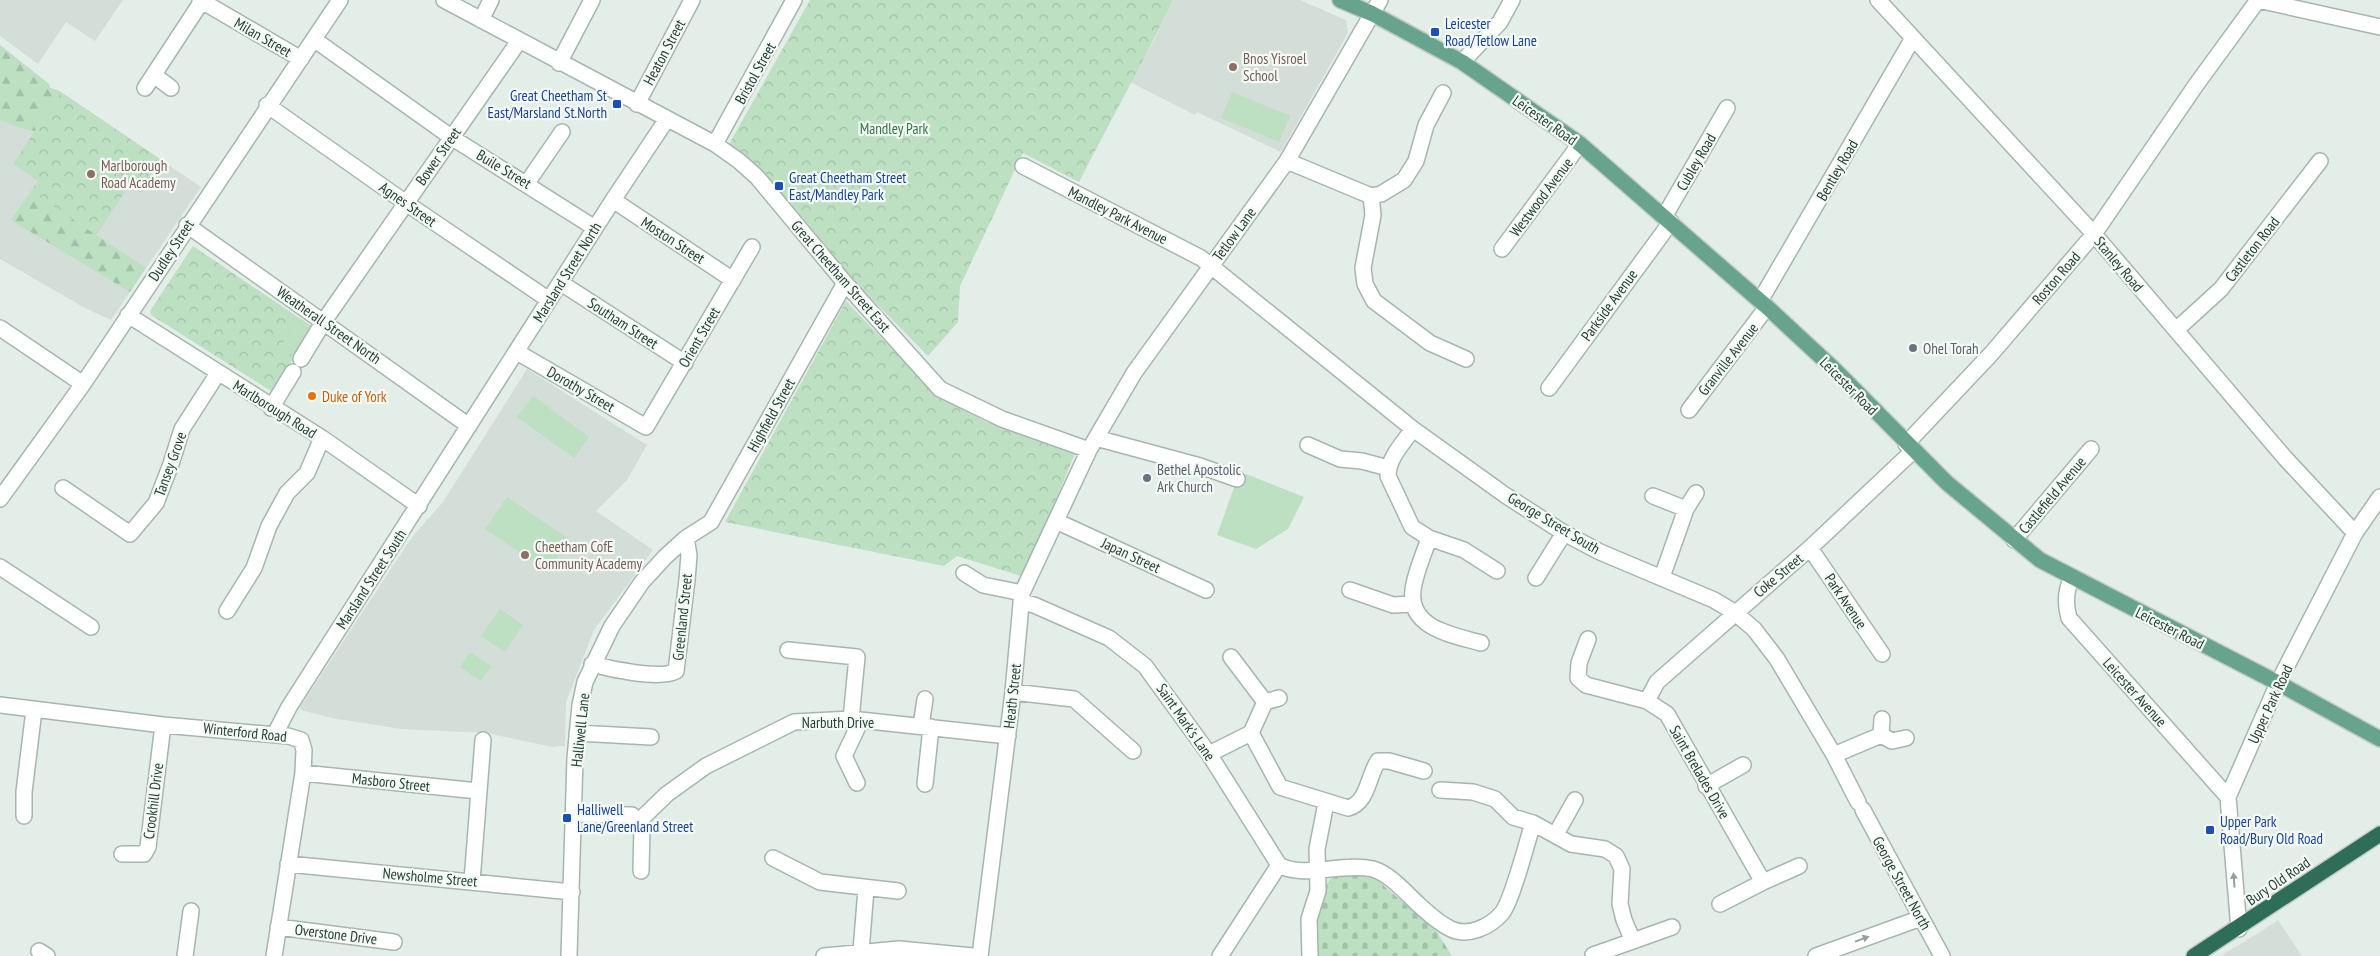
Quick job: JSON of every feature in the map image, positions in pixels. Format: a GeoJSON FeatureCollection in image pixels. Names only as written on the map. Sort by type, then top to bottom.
{"type":"FeatureCollection","features":[{"type":"Feature","properties":{"kind":"highway","name":"Bury Old Road"},"geometry":{"type":"LineString","coordinates":[[2194,956],[2238,929],[2380,834]]}},
{"type":"Feature","properties":{"kind":"main road","name":"Leicester Road"},"geometry":{"type":"LineString","coordinates":[[1340,0],[1373,14],[1462,62],[1580,144],[1764,304],[1835,370],[1909,447],[1947,483],[2040,560],[2278,683],[2380,739]]}},
{"type":"Feature","properties":{"kind":"street"},"geometry":{"type":"LineString","coordinates":[[171,88],[149,81],[201,0]]}},
{"type":"Feature","properties":{"kind":"street","name":"Milan Street"},"geometry":{"type":"LineString","coordinates":[[201,0],[301,59]]}},
{"type":"Feature","properties":{"kind":"street","name":"Dudley Street"},"geometry":{"type":"LineString","coordinates":[[0,499],[83,384],[187,225],[268,105],[315,40],[340,0]]}},
{"type":"Feature","properties":{"kind":"street","name":"Great Cheetham Street East"},"geometry":{"type":"LineString","coordinates":[[444,0],[715,144],[739,160],[757,177],[845,283],[940,389],[1002,419],[1092,444],[1200,466],[1237,479]]}},
{"type":"Feature","properties":{"kind":"street"},"geometry":{"type":"LineString","coordinates":[[481,20],[491,0]]}},
{"type":"Feature","properties":{"kind":"street"},"geometry":{"type":"LineString","coordinates":[[559,62],[592,0]]}},
{"type":"Feature","properties":{"kind":"street","name":"Heaton Street"},"geometry":{"type":"LineString","coordinates":[[637,104],[692,0]]}},
{"type":"Feature","properties":{"kind":"street","name":"Bristol Street"},"geometry":{"type":"LineString","coordinates":[[715,144],[794,0]]}},
{"type":"Feature","properties":{"kind":"street","name":"Tetlow Lane"},"geometry":{"type":"LineString","coordinates":[[1092,444],[1134,373],[1287,161],[1380,0]]}},
{"type":"Feature","properties":{"kind":"street"},"geometry":{"type":"LineString","coordinates":[[1462,62],[1500,22],[1512,0]]}},
{"type":"Feature","properties":{"kind":"street","name":"Stanley Road"},"geometry":{"type":"LineString","coordinates":[[1878,0],[2094,234],[2285,458],[2355,533]]}},
{"type":"Feature","properties":{"kind":"street"},"geometry":{"type":"LineString","coordinates":[[2258,0],[2380,28]]}},
{"type":"Feature","properties":{"kind":"street","name":"Roston Road"},"geometry":{"type":"LineString","coordinates":[[1909,447],[2094,234],[2196,84],[2258,0]]}},
{"type":"Feature","properties":{"kind":"street","name":"Bentley Road"},"geometry":{"type":"LineString","coordinates":[[1764,304],[1913,38]]}},
{"type":"Feature","properties":{"kind":"street","name":"Buile Street"},"geometry":{"type":"LineString","coordinates":[[315,40],[451,138],[527,183],[595,228]]}},
{"type":"Feature","properties":{"kind":"street","name":"Bower Street"},"geometry":{"type":"LineString","coordinates":[[272,408],[324,321],[519,41]]}},
{"type":"Feature","properties":{"kind":"street"},"geometry":{"type":"LineString","coordinates":[[1287,161],[1371,196],[1381,194],[1404,180],[1416,161],[1426,125],[1443,93]]}},
{"type":"Feature","properties":{"kind":"street","name":"Agnes Street"},"geometry":{"type":"LineString","coordinates":[[268,105],[406,203],[549,300]]}},
{"type":"Feature","properties":{"kind":"street","name":"Cubley Road"},"geometry":{"type":"LineString","coordinates":[[1667,220],[1727,108]]}},
{"type":"Feature","properties":{"kind":"street","name":"Marsland Street North"},"geometry":{"type":"LineString","coordinates":[[469,426],[560,282],[667,119]]}},
{"type":"Feature","properties":{"kind":"street"},"geometry":{"type":"LineString","coordinates":[[527,183],[562,132]]}},
{"type":"Feature","properties":{"kind":"street","name":"Westwood Avenue"},"geometry":{"type":"LineString","coordinates":[[1502,249],[1580,144]]}},
{"type":"Feature","properties":{"kind":"street","name":"Castleton Road"},"geometry":{"type":"LineString","coordinates":[[2176,330],[2221,288],[2320,161]]}},
{"type":"Feature","properties":{"kind":"street","name":"Mandley Park Avenue"},"geometry":{"type":"LineString","coordinates":[[1023,166],[1201,258],[1211,265]]}},
{"type":"Feature","properties":{"kind":"street"},"geometry":{"type":"LineString","coordinates":[[1371,196],[1373,215],[1363,268],[1365,284],[1374,301],[1430,343],[1466,359]]}},
{"type":"Feature","properties":{"kind":"street","name":"Moston Street"},"geometry":{"type":"LineString","coordinates":[[613,200],[733,280]]}},
{"type":"Feature","properties":{"kind":"street","name":"Parkside Avenue"},"geometry":{"type":"LineString","coordinates":[[1549,388],[1667,220]]}},
{"type":"Feature","properties":{"kind":"street","name":"Weatherall Street North"},"geometry":{"type":"LineString","coordinates":[[187,225],[469,426]]}},
{"type":"Feature","properties":{"kind":"street","name":"Orient Street"},"geometry":{"type":"LineString","coordinates":[[646,426],[752,247]]}},
{"type":"Feature","properties":{"kind":"street","name":"George Street South"},"geometry":{"type":"LineString","coordinates":[[1211,265],[1413,429],[1506,495],[1564,533],[1600,552],[1714,600],[1734,612],[1754,630],[1778,659],[1834,755],[1860,806]]}},
{"type":"Feature","properties":{"kind":"street","name":"Southam Street"},"geometry":{"type":"LineString","coordinates":[[560,282],[685,363]]}},
{"type":"Feature","properties":{"kind":"street","name":"Highfield Street"},"geometry":{"type":"LineString","coordinates":[[686,538],[711,522],[845,283]]}},
{"type":"Feature","properties":{"kind":"street","name":"Granville Avenue"},"geometry":{"type":"LineString","coordinates":[[1689,410],[1764,304]]}},
{"type":"Feature","properties":{"kind":"street","name":"Marlborough Road"},"geometry":{"type":"LineString","coordinates":[[128,315],[322,438],[419,506]]}},
{"type":"Feature","properties":{"kind":"street"},"geometry":{"type":"LineString","coordinates":[[0,328],[83,384]]}},
{"type":"Feature","properties":{"kind":"street","name":"Dorothy Street"},"geometry":{"type":"LineString","coordinates":[[517,352],[646,426]]}},
{"type":"Feature","properties":{"kind":"street","name":"Tansey Grove"},"geometry":{"type":"LineString","coordinates":[[63,488],[130,534],[156,503],[182,429],[218,373]]}},
{"type":"Feature","properties":{"kind":"street","name":"Marsland Street South"},"geometry":{"type":"LineString","coordinates":[[275,734],[288,707],[469,426]]}},
{"type":"Feature","properties":{"kind":"street"},"geometry":{"type":"LineString","coordinates":[[1413,429],[1388,468],[1390,483],[1412,527],[1429,538],[1464,550],[1497,571]]}},
{"type":"Feature","properties":{"kind":"street"},"geometry":{"type":"LineString","coordinates":[[226,611],[254,568],[269,526],[287,493],[307,473],[322,438]]}},
{"type":"Feature","properties":{"kind":"street","name":"Heath Street"},"geometry":{"type":"LineString","coordinates":[[980,956],[1008,736],[1021,598],[1092,444]]}},
{"type":"Feature","properties":{"kind":"street"},"geometry":{"type":"LineString","coordinates":[[1308,445],[1340,459],[1388,468]]}},
{"type":"Feature","properties":{"kind":"street","name":"Coke Street"},"geometry":{"type":"LineString","coordinates":[[1647,701],[1657,682],[1734,612],[1810,548],[1909,447]]}},
{"type":"Feature","properties":{"kind":"street","name":"Castlefield Avenue"},"geometry":{"type":"LineString","coordinates":[[2014,540],[2091,449]]}},
{"type":"Feature","properties":{"kind":"street"},"geometry":{"type":"LineString","coordinates":[[1662,577],[1686,509],[1696,493]]}},
{"type":"Feature","properties":{"kind":"street"},"geometry":{"type":"LineString","coordinates":[[1654,496],[1686,509]]}},
{"type":"Feature","properties":{"kind":"street","name":"Upper Park Road"},"geometry":{"type":"LineString","coordinates":[[2238,929],[2228,797],[2278,683],[2355,533],[2380,498]]}},
{"type":"Feature","properties":{"kind":"street","name":"Japan Street"},"geometry":{"type":"LineString","coordinates":[[1056,521],[1206,590]]}},
{"type":"Feature","properties":{"kind":"street"},"geometry":{"type":"LineString","coordinates":[[1536,578],[1564,533]]}},
{"type":"Feature","properties":{"kind":"street","name":"Greenland Street"},"geometry":{"type":"LineString","coordinates":[[592,664],[608,669],[664,674],[676,670],[688,580],[689,555],[686,538]]}},
{"type":"Feature","properties":{"kind":"street","name":"Halliwell Lane"},"geometry":{"type":"LineString","coordinates":[[569,956],[577,733],[585,682],[592,664],[612,626],[642,582],[686,538]]}},
{"type":"Feature","properties":{"kind":"street"},"geometry":{"type":"LineString","coordinates":[[1429,538],[1413,590],[1413,604],[1420,618],[1436,631],[1482,643]]}},
{"type":"Feature","properties":{"kind":"street","name":"Park Avenue"},"geometry":{"type":"LineString","coordinates":[[1810,548],[1882,654]]}},
{"type":"Feature","properties":{"kind":"street"},"geometry":{"type":"LineString","coordinates":[[0,567],[92,627]]}},
{"type":"Feature","properties":{"kind":"street","name":"Saint Mark's Lane"},"geometry":{"type":"LineString","coordinates":[[964,573],[984,585],[1021,598],[1109,638],[1146,666],[1209,754],[1279,865]]}},
{"type":"Feature","properties":{"kind":"street","name":"Leicester Avenue"},"geometry":{"type":"LineString","coordinates":[[2072,578],[2066,588],[2066,610],[2069,618],[2228,797]]}},
{"type":"Feature","properties":{"kind":"street"},"geometry":{"type":"LineString","coordinates":[[1350,590],[1393,605],[1413,604]]}},
{"type":"Feature","properties":{"kind":"street","name":"Saint Brelades Drive"},"geometry":{"type":"LineString","coordinates":[[1588,639],[1579,663],[1578,678],[1586,686],[1647,701],[1667,714],[1706,786],[1763,882]]}},
{"type":"Feature","properties":{"kind":"street"},"geometry":{"type":"LineString","coordinates":[[788,650],[856,657],[856,720],[844,756],[857,783]]}},
{"type":"Feature","properties":{"kind":"street"},"geometry":{"type":"LineString","coordinates":[[1209,754],[1252,733],[1272,700],[1231,658]]}},
{"type":"Feature","properties":{"kind":"street"},"geometry":{"type":"LineString","coordinates":[[1013,692],[1074,699],[1133,751]]}},
{"type":"Feature","properties":{"kind":"street"},"geometry":{"type":"LineString","coordinates":[[925,699],[925,784]]}},
{"type":"Feature","properties":{"kind":"street","name":"Winterford Road"},"geometry":{"type":"LineString","coordinates":[[0,705],[163,725],[275,734],[301,740],[304,750],[303,773],[274,956]]}},
{"type":"Feature","properties":{"kind":"street"},"geometry":{"type":"LineString","coordinates":[[24,816],[24,792],[34,710]]}},
{"type":"Feature","properties":{"kind":"street"},"geometry":{"type":"LineString","coordinates":[[1881,735],[1882,719]]}},
{"type":"Feature","properties":{"kind":"street","name":"Narbuth Drive"},"geometry":{"type":"LineString","coordinates":[[638,822],[667,794],[706,766],[794,722],[856,720],[1008,736]]}},
{"type":"Feature","properties":{"kind":"street","name":"Crookhill Drive"},"geometry":{"type":"LineString","coordinates":[[122,854],[137,856],[144,854],[148,847],[163,725]]}},
{"type":"Feature","properties":{"kind":"street"},"geometry":{"type":"LineString","coordinates":[[577,733],[651,737]]}},
{"type":"Feature","properties":{"kind":"street"},"geometry":{"type":"LineString","coordinates":[[1252,733],[1280,787],[1326,803],[1348,808],[1356,806],[1363,797],[1372,769],[1378,761],[1389,761],[1424,771]]}},
{"type":"Feature","properties":{"kind":"street"},"geometry":{"type":"LineString","coordinates":[[1834,755],[1881,735]]}},
{"type":"Feature","properties":{"kind":"street"},"geometry":{"type":"LineString","coordinates":[[1881,735],[1892,741],[1906,738]]}},
{"type":"Feature","properties":{"kind":"street"},"geometry":{"type":"LineString","coordinates":[[472,881],[483,740]]}},
{"type":"Feature","properties":{"kind":"street"},"geometry":{"type":"LineString","coordinates":[[1706,786],[1742,765]]}},
{"type":"Feature","properties":{"kind":"street","name":"Masboro Street"},"geometry":{"type":"LineString","coordinates":[[303,773],[478,791]]}},
{"type":"Feature","properties":{"kind":"street"},"geometry":{"type":"LineString","coordinates":[[1440,790],[1473,792],[1495,799],[1513,817],[1534,823],[1571,844],[1605,849],[1616,856],[1622,869],[1620,904],[1624,920],[1633,941]]}},
{"type":"Feature","properties":{"kind":"street"},"geometry":{"type":"LineString","coordinates":[[1556,834],[1575,800]]}},
{"type":"Feature","properties":{"kind":"street"},"geometry":{"type":"LineString","coordinates":[[1310,956],[1310,919],[1318,891],[1317,850],[1326,803]]}},
{"type":"Feature","properties":{"kind":"street","name":"George Street North"},"geometry":{"type":"LineString","coordinates":[[1860,806],[1942,956]]}},
{"type":"Feature","properties":{"kind":"street"},"geometry":{"type":"LineString","coordinates":[[574,814],[632,815],[642,826],[641,871]]}},
{"type":"Feature","properties":{"kind":"street"},"geometry":{"type":"LineString","coordinates":[[1220,956],[1279,865],[1286,869],[1296,870],[1360,868],[1381,872],[1439,922],[1452,930],[1466,932],[1475,930],[1495,919],[1506,905],[1534,823]]}},
{"type":"Feature","properties":{"kind":"street"},"geometry":{"type":"LineString","coordinates":[[773,858],[820,882],[866,889],[898,891]]}},
{"type":"Feature","properties":{"kind":"street","name":"Newsholme Street"},"geometry":{"type":"LineString","coordinates":[[288,864],[572,892]]}},
{"type":"Feature","properties":{"kind":"street"},"geometry":{"type":"LineString","coordinates":[[1720,904],[1799,866]]}},
{"type":"Feature","properties":{"kind":"street"},"geometry":{"type":"LineString","coordinates":[[861,951],[866,889]]}},
{"type":"Feature","properties":{"kind":"street"},"geometry":{"type":"LineString","coordinates":[[185,956],[191,911]]}},
{"type":"Feature","properties":{"kind":"street"},"geometry":{"type":"LineString","coordinates":[[1816,956],[1921,918]]}},
{"type":"Feature","properties":{"kind":"street"},"geometry":{"type":"LineString","coordinates":[[1593,955],[1672,926]]}},
{"type":"Feature","properties":{"kind":"street","name":"Overstone Drive"},"geometry":{"type":"LineString","coordinates":[[278,927],[394,942]]}},
{"type":"Feature","properties":{"kind":"street"},"geometry":{"type":"LineString","coordinates":[[824,956],[861,951],[900,949],[973,956]]}},
{"type":"Feature","properties":{"kind":"shaded area"},"geometry":{"type":"Polygon","coordinates":[[[0,0],[123,0],[95,41],[66,22],[38,64],[0,36],[0,0]]]}},
{"type":"Feature","properties":{"kind":"shaded area","name":"Bnos Yisroel School"},"geometry":{"type":"Polygon","coordinates":[[[1173,0],[1300,0],[1346,20],[1348,33],[1281,152],[1197,112],[1195,115],[1130,82],[1152,44],[1173,0]]]}},
{"type":"Feature","properties":{"kind":"shaded area","name":"Marlborough Road Academy"},"geometry":{"type":"Polygon","coordinates":[[[0,45],[49,84],[50,88],[58,90],[201,187],[111,320],[85,308],[0,259],[0,45]]]}},
{"type":"Feature","properties":{"kind":"shaded area","name":"Cheetham CofE Community Academy"},"geometry":{"type":"Polygon","coordinates":[[[527,369],[647,445],[627,480],[596,511],[653,550],[594,630],[566,702],[565,746],[552,747],[487,733],[401,729],[332,718],[301,710],[300,707],[412,537],[443,502],[527,369]]]}},
{"type":"Feature","properties":{"kind":"shaded area"},"geometry":{"type":"Polygon","coordinates":[[[2278,920],[2302,956],[2220,956],[2260,932],[2278,920]]]}},
{"type":"Feature","properties":{"kind":"green space","name":"Mandley Park"},"geometry":{"type":"Polygon","coordinates":[[[810,0],[1173,0],[1079,182],[1023,153],[960,286],[958,322],[928,356],[853,280],[789,201],[728,146],[810,0]]]}},
{"type":"Feature","properties":{"kind":"green space"},"geometry":{"type":"Polygon","coordinates":[[[0,45],[49,84],[50,88],[61,92],[35,131],[0,120],[0,45]]]}},
{"type":"Feature","properties":{"kind":"green space"},"geometry":{"type":"Polygon","coordinates":[[[61,92],[163,161],[141,193],[129,186],[96,235],[31,191],[38,181],[13,164],[61,92]]]}},
{"type":"Feature","properties":{"kind":"green space"},"geometry":{"type":"Polygon","coordinates":[[[1232,92],[1290,116],[1279,142],[1221,118],[1232,92]]]}},
{"type":"Feature","properties":{"kind":"green space"},"geometry":{"type":"Polygon","coordinates":[[[31,191],[146,268],[130,292],[11,220],[31,191]]]}},
{"type":"Feature","properties":{"kind":"green space"},"geometry":{"type":"Polygon","coordinates":[[[193,246],[314,328],[271,391],[151,315],[150,311],[193,246]]]}},
{"type":"Feature","properties":{"kind":"green space"},"geometry":{"type":"Polygon","coordinates":[[[846,301],[935,394],[986,422],[1076,451],[1024,577],[957,556],[944,566],[725,522],[846,301]]]}},
{"type":"Feature","properties":{"kind":"green space"},"geometry":{"type":"Polygon","coordinates":[[[299,318],[314,328],[294,357],[280,347],[299,318]]]}},
{"type":"Feature","properties":{"kind":"green space"},"geometry":{"type":"Polygon","coordinates":[[[533,396],[589,437],[574,458],[517,417],[533,396]]]}},
{"type":"Feature","properties":{"kind":"green space"},"geometry":{"type":"Polygon","coordinates":[[[1246,474],[1304,497],[1288,529],[1256,549],[1217,535],[1237,479],[1246,474]]]}},
{"type":"Feature","properties":{"kind":"green space"},"geometry":{"type":"Polygon","coordinates":[[[507,497],[569,539],[548,571],[485,529],[507,497]]]}},
{"type":"Feature","properties":{"kind":"green space"},"geometry":{"type":"Polygon","coordinates":[[[500,609],[523,625],[505,652],[481,636],[500,609]]]}},
{"type":"Feature","properties":{"kind":"green space"},"geometry":{"type":"Polygon","coordinates":[[[470,652],[491,666],[481,681],[460,667],[470,652]]]}},
{"type":"Feature","properties":{"kind":"green space"},"geometry":{"type":"Polygon","coordinates":[[[1349,873],[1375,878],[1437,932],[1452,956],[1316,956],[1317,916],[1321,897],[1330,879],[1349,873]]]}},
{"type":"Feature","properties":{"kind":"place","name":"Leicester Road/Tetlow Lane"},"geometry":{"type":"Point","coordinates":[1435,32]}},
{"type":"Feature","properties":{"kind":"place","name":"Bnos Yisroel School"},"geometry":{"type":"Point","coordinates":[1233,67]}},
{"type":"Feature","properties":{"kind":"place","name":"Great Cheetham St East/Marsland St.North"},"geometry":{"type":"Point","coordinates":[617,104]}},
{"type":"Feature","properties":{"kind":"place","name":"Marlborough Road Academy"},"geometry":{"type":"Point","coordinates":[91,174]}},
{"type":"Feature","properties":{"kind":"place","name":"Great Cheetham Street East/Mandley Park"},"geometry":{"type":"Point","coordinates":[779,186]}},
{"type":"Feature","properties":{"kind":"place","name":"Ohel Torah"},"geometry":{"type":"Point","coordinates":[1913,348]}},
{"type":"Feature","properties":{"kind":"place","name":"Duke of York"},"geometry":{"type":"Point","coordinates":[312,396]}},
{"type":"Feature","properties":{"kind":"place","name":"Bethel Apostolic Ark Church"},"geometry":{"type":"Point","coordinates":[1147,478]}},
{"type":"Feature","properties":{"kind":"place","name":"Cheetham CofE Community Academy"},"geometry":{"type":"Point","coordinates":[525,555]}},
{"type":"Feature","properties":{"kind":"place","name":"Halliwell Lane/Greenland Street"},"geometry":{"type":"Point","coordinates":[567,818]}},
{"type":"Feature","properties":{"kind":"place","name":"Upper Park Road/Bury Old Road"},"geometry":{"type":"Point","coordinates":[2210,830]}}]}
